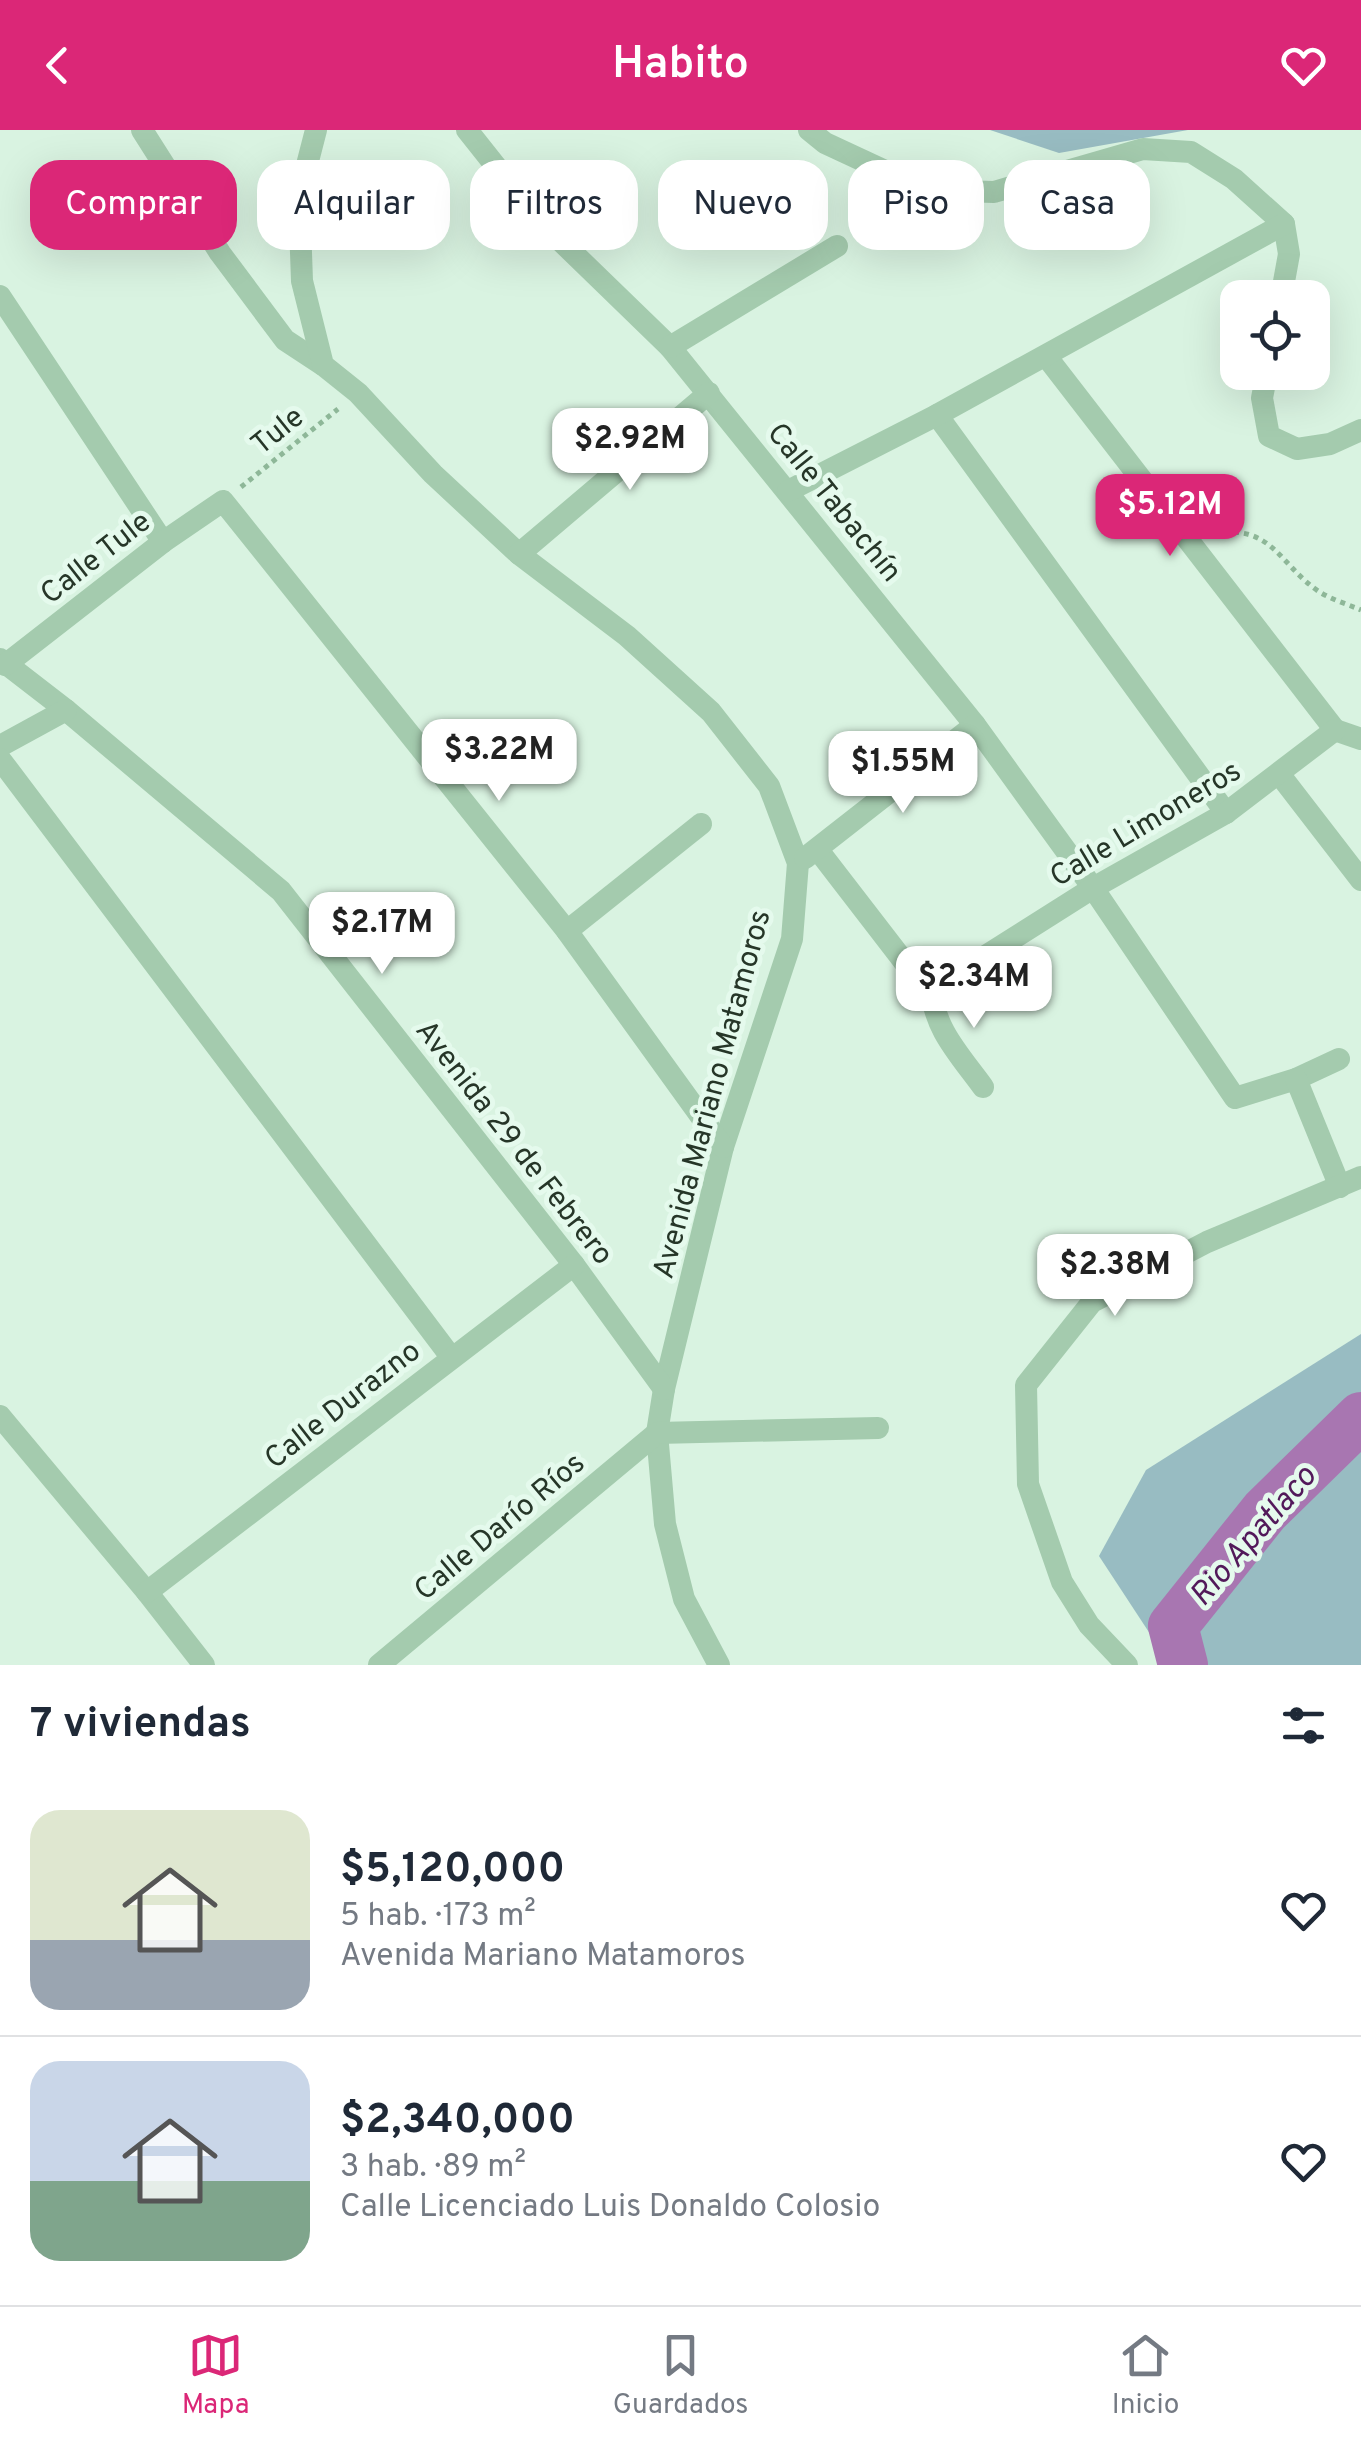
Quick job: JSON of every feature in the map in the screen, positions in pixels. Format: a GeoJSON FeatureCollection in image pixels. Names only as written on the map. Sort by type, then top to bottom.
{"type":"FeatureCollection","features":[{"type":"Feature","properties":{"kind":"street","name":"Avenida Mariano Matamoros"},"geometry":{"type":"LineString","coordinates":[[142,130],[220,253],[285,340],[358,393],[433,474],[518,554],[627,636],[711,712],[769,786],[798,863],[792,939],[723,1147],[664,1389],[657,1434],[665,1524],[684,1599],[718,1665]]}},
{"type":"Feature","properties":{"kind":"street"},"geometry":{"type":"LineString","coordinates":[[316,130],[299,196],[302,281],[323,365]]}},
{"type":"Feature","properties":{"kind":"street","name":"Calle Tabachín"},"geometry":{"type":"LineString","coordinates":[[467,130],[538,218],[670,347],[975,726],[1093,888],[1236,1098],[1296,1078]]}},
{"type":"Feature","properties":{"kind":"street"},"geometry":{"type":"LineString","coordinates":[[809,130],[825,144],[926,190],[994,192],[1144,149],[1192,152],[1234,179],[1284,224],[1289,254],[1284,280]]}},
{"type":"Feature","properties":{"kind":"street"},"geometry":{"type":"LineString","coordinates":[[788,491],[937,415],[1284,224]]}},
{"type":"Feature","properties":{"kind":"street"},"geometry":{"type":"LineString","coordinates":[[670,347],[838,246]]}},
{"type":"Feature","properties":{"kind":"street"},"geometry":{"type":"LineString","coordinates":[[0,296],[163,542]]}},
{"type":"Feature","properties":{"kind":"street"},"geometry":{"type":"LineString","coordinates":[[1046,356],[1335,730],[1361,738]]}},
{"type":"Feature","properties":{"kind":"street"},"geometry":{"type":"LineString","coordinates":[[1264,390],[1269,436],[1298,449],[1330,444],[1361,430]]}},
{"type":"Feature","properties":{"kind":"street"},"geometry":{"type":"LineString","coordinates":[[518,554],[708,393]]}},
{"type":"Feature","properties":{"kind":"street"},"geometry":{"type":"LineString","coordinates":[[937,415],[1226,813]]}},
{"type":"Feature","properties":{"kind":"street"},"geometry":{"type":"LineString","coordinates":[[223,501],[567,931],[723,1147]]}},
{"type":"Feature","properties":{"kind":"street","name":"Calle Tule"},"geometry":{"type":"LineString","coordinates":[[3,662],[223,501]]}},
{"type":"Feature","properties":{"kind":"street","name":"Avenida 29 de Febrero"},"geometry":{"type":"LineString","coordinates":[[3,662],[66,710],[281,891],[574,1265],[664,1389]]}},
{"type":"Feature","properties":{"kind":"street"},"geometry":{"type":"LineString","coordinates":[[0,746],[66,710]]}},
{"type":"Feature","properties":{"kind":"street"},"geometry":{"type":"LineString","coordinates":[[798,863],[975,726]]}},
{"type":"Feature","properties":{"kind":"street","name":"Calle Limoneros"},"geometry":{"type":"LineString","coordinates":[[931,986],[958,974],[1093,888],[1226,813],[1335,730]]}},
{"type":"Feature","properties":{"kind":"street"},"geometry":{"type":"LineString","coordinates":[[0,760],[451,1358]]}},
{"type":"Feature","properties":{"kind":"street"},"geometry":{"type":"LineString","coordinates":[[1280,775],[1361,880]]}},
{"type":"Feature","properties":{"kind":"street"},"geometry":{"type":"LineString","coordinates":[[567,931],[701,824]]}},
{"type":"Feature","properties":{"kind":"street"},"geometry":{"type":"LineString","coordinates":[[818,850],[912,972],[931,986],[940,1029],[983,1086]]}},
{"type":"Feature","properties":{"kind":"street"},"geometry":{"type":"LineString","coordinates":[[1127,1665],[1088,1625],[1062,1582],[1028,1484],[1026,1385],[1092,1302],[1207,1242],[1350,1182],[1296,1078],[1339,1059]]}},
{"type":"Feature","properties":{"kind":"street","name":"Calle Durazno"},"geometry":{"type":"LineString","coordinates":[[148,1592],[574,1265]]}},
{"type":"Feature","properties":{"kind":"street"},"geometry":{"type":"LineString","coordinates":[[0,1416],[204,1665]]}},
{"type":"Feature","properties":{"kind":"street"},"geometry":{"type":"LineString","coordinates":[[657,1434],[878,1428]]}},
{"type":"Feature","properties":{"kind":"street","name":"Calle Darío Ríos"},"geometry":{"type":"LineString","coordinates":[[379,1665],[657,1434]]}},
{"type":"Feature","properties":{"kind":"path","name":"Tule"},"geometry":{"type":"LineString","coordinates":[[223,501],[358,393]]}},
{"type":"Feature","properties":{"kind":"path"},"geometry":{"type":"LineString","coordinates":[[1186,536],[1237,530],[1271,545],[1318,591],[1361,610]]}},
{"type":"Feature","properties":{"kind":"shaded area"},"geometry":{"type":"Polygon","coordinates":[[[990,130],[1188,130],[1059,153],[990,130]]]}},
{"type":"Feature","properties":{"kind":"shaded area"},"geometry":{"type":"Polygon","coordinates":[[[1361,1334],[1361,1665],[1200,1665],[1158,1646],[1099,1556],[1146,1470],[1361,1334]]]}},
{"type":"Feature","properties":{"kind":"waterway","name":"Rio Apatlaco"},"geometry":{"type":"LineString","coordinates":[[1183,1665],[1173,1626],[1265,1511],[1361,1417]]}}]}
